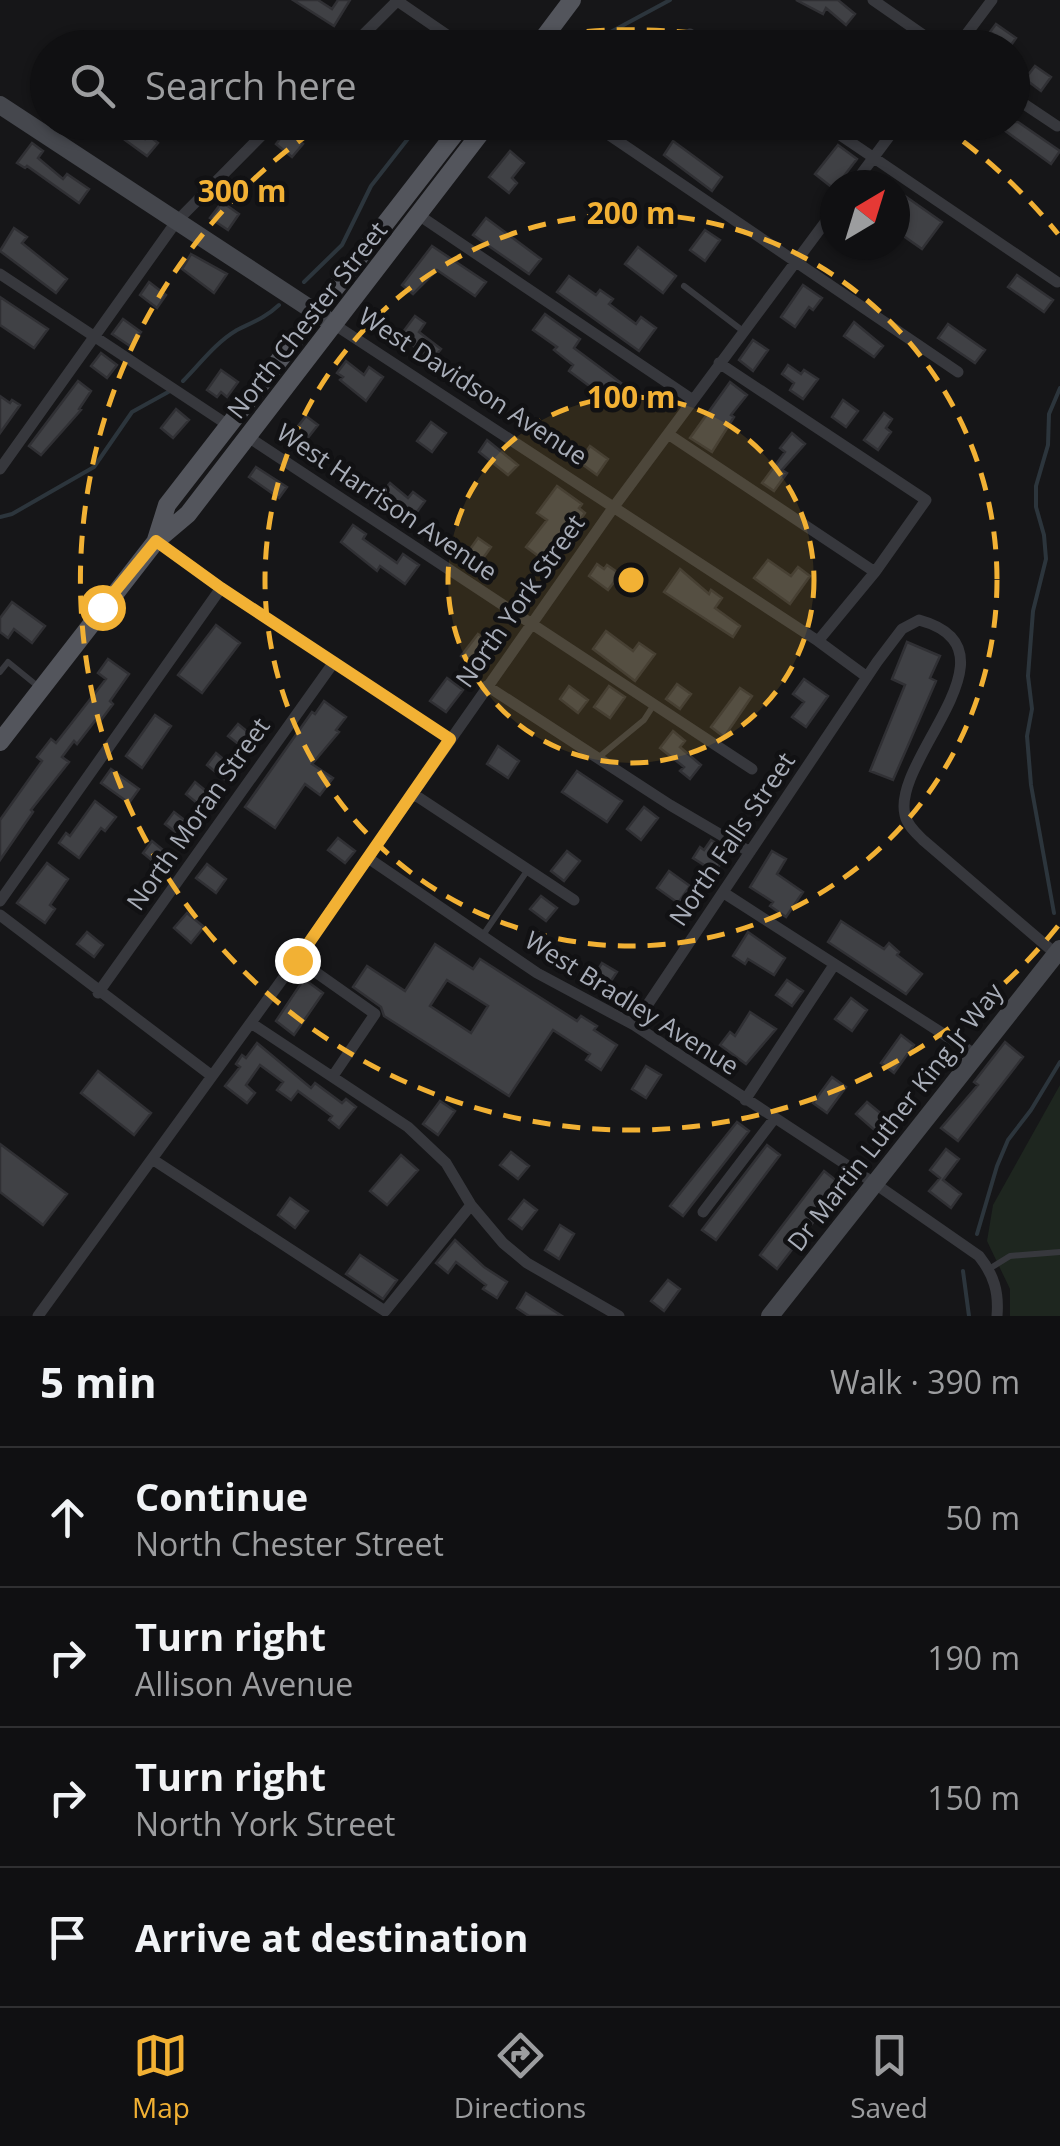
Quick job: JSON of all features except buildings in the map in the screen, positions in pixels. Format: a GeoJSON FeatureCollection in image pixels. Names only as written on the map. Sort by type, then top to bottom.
{"type":"FeatureCollection","features":[{"type":"Feature","properties":{"kind":"main road"},"geometry":{"type":"LineString","coordinates":[[550,30],[572,0]]}},
{"type":"Feature","properties":{"kind":"main road","name":"West Davidson Avenue"},"geometry":{"type":"LineString","coordinates":[[0,105],[30,125]]}},
{"type":"Feature","properties":{"kind":"main road","name":"West Davidson Avenue"},"geometry":{"type":"LineString","coordinates":[[53,140],[325,318]]}},
{"type":"Feature","properties":{"kind":"main road","name":"North Chester Street"},"geometry":{"type":"LineString","coordinates":[[0,742],[156,541],[188,514],[248,436],[325,318],[451,140]]}},
{"type":"Feature","properties":{"kind":"main road","name":"North Chester Street"},"geometry":{"type":"LineString","coordinates":[[156,541],[167,505],[228,425],[420,216],[475,140]]}},
{"type":"Feature","properties":{"kind":"main road","name":"Dr Martin Luther King Jr Way"},"geometry":{"type":"LineString","coordinates":[[770,1316],[1058,952]]}},
{"type":"Feature","properties":{"kind":"street"},"geometry":{"type":"LineString","coordinates":[[368,30],[397,0],[440,30]]}},
{"type":"Feature","properties":{"kind":"street"},"geometry":{"type":"LineString","coordinates":[[872,0],[916,30]]}},
{"type":"Feature","properties":{"kind":"street"},"geometry":{"type":"LineString","coordinates":[[970,30],[992,0]]}},
{"type":"Feature","properties":{"kind":"street"},"geometry":{"type":"LineString","coordinates":[[1030,108],[1057,126]]}},
{"type":"Feature","properties":{"kind":"street"},"geometry":{"type":"LineString","coordinates":[[2,461],[96,337],[176,222],[257,140]]}},
{"type":"Feature","properties":{"kind":"street"},"geometry":{"type":"LineString","coordinates":[[616,140],[958,372]]}},
{"type":"Feature","properties":{"kind":"street"},"geometry":{"type":"LineString","coordinates":[[847,140],[1056,282]]}},
{"type":"Feature","properties":{"kind":"street"},"geometry":{"type":"LineString","coordinates":[[864,170],[886,140]]}},
{"type":"Feature","properties":{"kind":"street"},"geometry":{"type":"LineString","coordinates":[[420,216],[693,400]]}},
{"type":"Feature","properties":{"kind":"street","name":"North York Street"},"geometry":{"type":"LineString","coordinates":[[38,1316],[297,960],[613,508],[820,229]]}},
{"type":"Feature","properties":{"kind":"street"},"geometry":{"type":"LineString","coordinates":[[0,274],[228,425]]}},
{"type":"Feature","properties":{"kind":"street","name":"West Davidson Avenue"},"geometry":{"type":"LineString","coordinates":[[325,318],[867,677]]}},
{"type":"Feature","properties":{"kind":"street"},"geometry":{"type":"LineString","coordinates":[[719,362],[926,500],[818,641]]}},
{"type":"Feature","properties":{"kind":"street"},"geometry":{"type":"LineString","coordinates":[[668,434],[874,572]]}},
{"type":"Feature","properties":{"kind":"street","name":"West Harrison Avenue"},"geometry":{"type":"LineString","coordinates":[[248,436],[752,769]]}},
{"type":"Feature","properties":{"kind":"street"},"geometry":{"type":"LineString","coordinates":[[156,541],[450,739]]}},
{"type":"Feature","properties":{"kind":"street"},"geometry":{"type":"LineString","coordinates":[[0,901],[221,588]]}},
{"type":"Feature","properties":{"kind":"street","name":"North Falls Street"},"geometry":{"type":"LineString","coordinates":[[634,1025],[867,677],[910,623],[919,620],[950,634],[961,658],[958,681],[910,783],[905,818],[923,840],[1058,952]]}},
{"type":"Feature","properties":{"kind":"street","name":"North Moran Street"},"geometry":{"type":"LineString","coordinates":[[98,993],[334,662]]}},
{"type":"Feature","properties":{"kind":"street"},"geometry":{"type":"LineString","coordinates":[[487,686],[750,852]]}},
{"type":"Feature","properties":{"kind":"street"},"geometry":{"type":"LineString","coordinates":[[412,793],[574,900]]}},
{"type":"Feature","properties":{"kind":"street","name":"West Bradley Avenue"},"geometry":{"type":"LineString","coordinates":[[368,858],[537,973],[634,1025],[874,1183],[979,1256],[988,1268]]}},
{"type":"Feature","properties":{"kind":"street"},"geometry":{"type":"LineString","coordinates":[[724,894],[976,1055]]}},
{"type":"Feature","properties":{"kind":"street"},"geometry":{"type":"LineString","coordinates":[[0,915],[212,1076]]}},
{"type":"Feature","properties":{"kind":"street"},"geometry":{"type":"LineString","coordinates":[[297,960],[375,1014],[332,1076]]}},
{"type":"Feature","properties":{"kind":"street"},"geometry":{"type":"LineString","coordinates":[[745,1100],[834,965]]}},
{"type":"Feature","properties":{"kind":"street"},"geometry":{"type":"LineString","coordinates":[[251,1022],[408,1128],[446,1163],[472,1205],[503,1243],[527,1263],[619,1316]]}},
{"type":"Feature","properties":{"kind":"street"},"geometry":{"type":"LineString","coordinates":[[703,1212],[774,1119]]}},
{"type":"Feature","properties":{"kind":"street"},"geometry":{"type":"LineString","coordinates":[[152,1159],[385,1311],[472,1205]]}},
{"type":"Feature","properties":{"kind":"street"},"geometry":{"type":"LineString","coordinates":[[988,1268],[999,1296],[996,1316]]}},
{"type":"Feature","properties":{"kind":"lane"},"geometry":{"type":"LineString","coordinates":[[684,286],[743,331]]}},
{"type":"Feature","properties":{"kind":"lane"},"geometry":{"type":"LineString","coordinates":[[0,672],[8,662],[41,689]]}},
{"type":"Feature","properties":{"kind":"lane"},"geometry":{"type":"LineString","coordinates":[[598,758],[644,720],[654,706]]}},
{"type":"Feature","properties":{"kind":"lane"},"geometry":{"type":"LineString","coordinates":[[483,935],[528,870]]}},
{"type":"Feature","properties":{"kind":"lane"},"geometry":{"type":"LineString","coordinates":[[988,1268],[1010,1256],[1060,1252]]}},
{"type":"Feature","properties":{"kind":"shaded area"},"geometry":{"type":"Polygon","coordinates":[[[1060,1085],[1060,1316],[1010,1316],[1010,1289],[987,1241],[993,1205],[1060,1085]]]}},
{"type":"Feature","properties":{"kind":"waterway"},"geometry":{"type":"LineString","coordinates":[[614,30],[670,0]]}},
{"type":"Feature","properties":{"kind":"waterway"},"geometry":{"type":"LineString","coordinates":[[304,282],[342,245],[371,186],[407,140]]}},
{"type":"Feature","properties":{"kind":"waterway"},"geometry":{"type":"LineString","coordinates":[[183,381],[222,341],[279,305]]}},
{"type":"Feature","properties":{"kind":"waterway"},"geometry":{"type":"LineString","coordinates":[[1054,913],[1031,785],[1027,736],[1032,709],[1028,676],[1033,611],[1046,559],[1036,486],[1048,445],[1049,414],[1060,388]]}},
{"type":"Feature","properties":{"kind":"waterway"},"geometry":{"type":"LineString","coordinates":[[0,517],[94,467],[132,412],[170,391]]}},
{"type":"Feature","properties":{"kind":"waterway"},"geometry":{"type":"LineString","coordinates":[[977,1234],[1008,1140],[1060,1062]]}},
{"type":"Feature","properties":{"kind":"waterway"},"geometry":{"type":"LineString","coordinates":[[963,1271],[969,1316]]}},
{"type":"Feature","properties":{"kind":"route"},"geometry":{"type":"LineString","coordinates":[[102,607],[156,541],[450,739],[297,960]]}}]}
